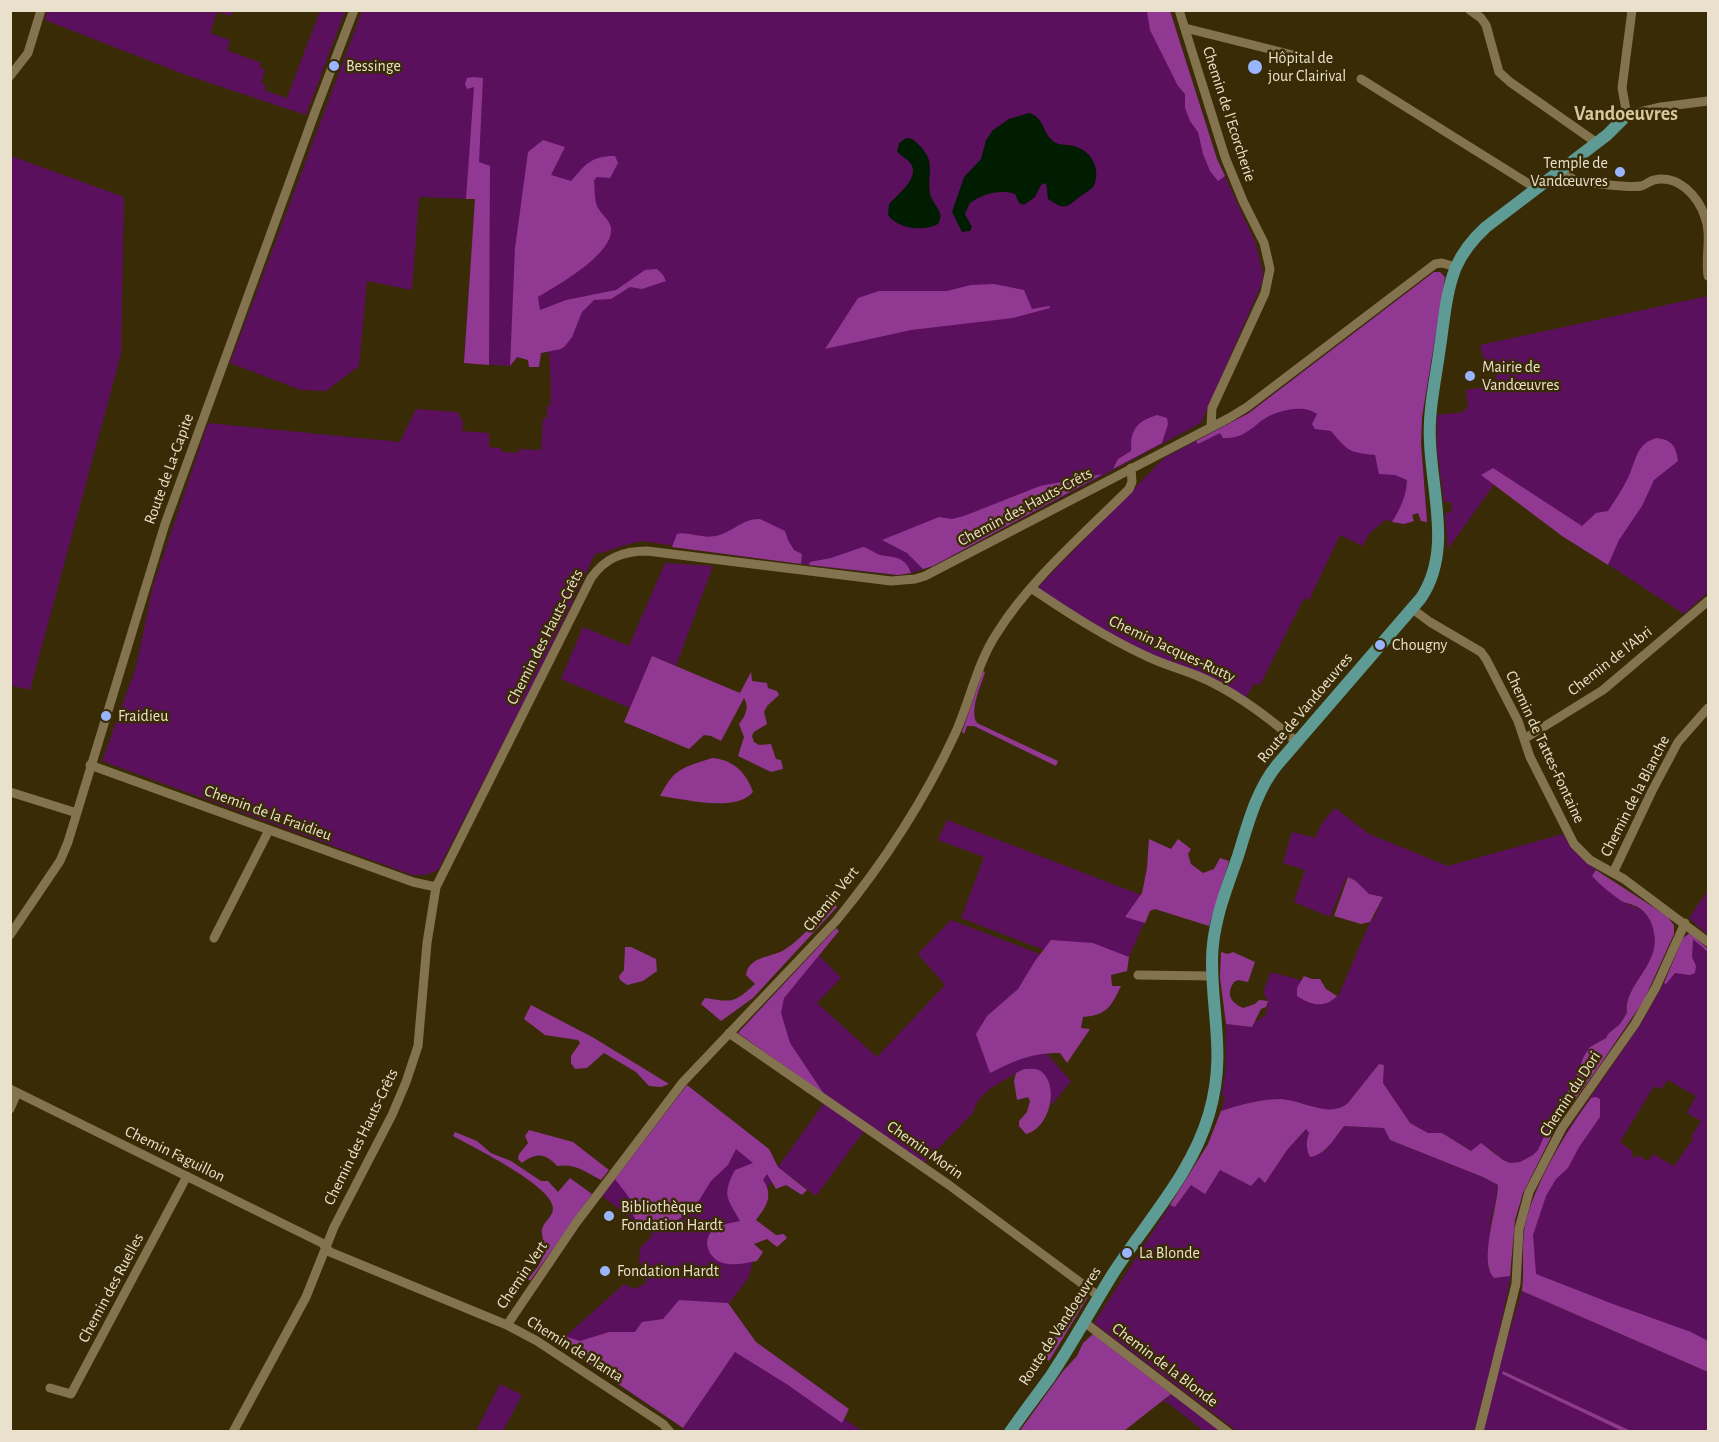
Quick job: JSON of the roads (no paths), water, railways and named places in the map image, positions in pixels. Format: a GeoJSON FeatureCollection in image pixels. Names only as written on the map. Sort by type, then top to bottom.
{"type":"FeatureCollection","features":[{"type":"Feature","properties":{"kind":"main road","name":"Route de Vandoeuvres"},"geometry":{"type":"LineString","coordinates":[[1010,1431],[1050,1376],[1190,1160],[1206,1125],[1213,1100],[1218,1066],[1212,976],[1216,922],[1255,804],[1268,777],[1412,609],[1431,582],[1439,540],[1430,423],[1447,306],[1456,267],[1465,250],[1479,234],[1598,143],[1627,115]]}},
{"type":"Feature","properties":{"kind":"street"},"geometry":{"type":"LineString","coordinates":[[10,76],[28,53],[41,10]]}},
{"type":"Feature","properties":{"kind":"street","name":"Route de La-Capite"},"geometry":{"type":"LineString","coordinates":[[10,934],[60,861],[77,813],[172,504],[354,10]]}},
{"type":"Feature","properties":{"kind":"street","name":"Chemin de l'Ecorcherie"},"geometry":{"type":"LineString","coordinates":[[1179,10],[1228,165],[1242,201],[1264,243],[1270,269],[1265,293],[1212,408],[1212,426]]}},
{"type":"Feature","properties":{"kind":"street"},"geometry":{"type":"LineString","coordinates":[[1470,10],[1486,25],[1499,72],[1598,143]]}},
{"type":"Feature","properties":{"kind":"street"},"geometry":{"type":"LineString","coordinates":[[1632,10],[1622,88],[1627,115],[1660,107],[1708,101]]}},
{"type":"Feature","properties":{"kind":"street"},"geometry":{"type":"LineString","coordinates":[[1185,28],[1305,58]]}},
{"type":"Feature","properties":{"kind":"street"},"geometry":{"type":"LineString","coordinates":[[1361,80],[1537,189]]}},
{"type":"Feature","properties":{"kind":"street"},"geometry":{"type":"LineString","coordinates":[[1563,169],[1571,177],[1580,180],[1626,186],[1642,186],[1653,180],[1666,180],[1674,181],[1685,188],[1700,207],[1707,221],[1708,276]]}},
{"type":"Feature","properties":{"kind":"street","name":"Chemin des Hauts-Crêts"},"geometry":{"type":"LineString","coordinates":[[233,1431],[306,1297],[341,1212],[392,1115],[406,1082],[418,1046],[429,932],[436,887],[591,578],[605,562],[627,553],[647,551],[891,581],[915,579],[941,568],[1247,407],[1435,264],[1442,263],[1456,267]]}},
{"type":"Feature","properties":{"kind":"street","name":"Chemin Vert"},"geometry":{"type":"LineString","coordinates":[[507,1325],[576,1222],[683,1082],[836,921],[887,852],[956,732],[995,635],[1031,588],[1128,489],[1132,482],[1131,468]]}},
{"type":"Feature","properties":{"kind":"street","name":"Chemin Jacques-Rutty"},"geometry":{"type":"LineString","coordinates":[[1031,588],[1118,643],[1198,676],[1227,691],[1264,715],[1297,742]]}},
{"type":"Feature","properties":{"kind":"street","name":"Chemin de l'Abri"},"geometry":{"type":"LineString","coordinates":[[1524,739],[1603,690],[1708,601]]}},
{"type":"Feature","properties":{"kind":"street","name":"Chemin de Tattes-Fontaine"},"geometry":{"type":"LineString","coordinates":[[1412,609],[1480,652],[1494,671],[1518,721],[1530,757],[1574,844],[1590,860],[1613,873],[1708,942]]}},
{"type":"Feature","properties":{"kind":"street","name":"Chemin de la Blanche"},"geometry":{"type":"LineString","coordinates":[[1613,873],[1678,742],[1708,708]]}},
{"type":"Feature","properties":{"kind":"street","name":"Chemin de la Fraidieu"},"geometry":{"type":"LineString","coordinates":[[90,765],[413,882],[436,887]]}},
{"type":"Feature","properties":{"kind":"street"},"geometry":{"type":"LineString","coordinates":[[10,792],[77,813]]}},
{"type":"Feature","properties":{"kind":"street"},"geometry":{"type":"LineString","coordinates":[[214,938],[269,830]]}},
{"type":"Feature","properties":{"kind":"street","name":"Chemin du Dori"},"geometry":{"type":"LineString","coordinates":[[1479,1431],[1516,1284],[1519,1229],[1529,1192],[1562,1128],[1635,1024],[1656,987],[1684,923]]}},
{"type":"Feature","properties":{"kind":"street"},"geometry":{"type":"LineString","coordinates":[[1138,975],[1212,976]]}},
{"type":"Feature","properties":{"kind":"street","name":"Chemin Morin"},"geometry":{"type":"LineString","coordinates":[[729,1033],[949,1185],[1100,1297]]}},
{"type":"Feature","properties":{"kind":"street"},"geometry":{"type":"LineString","coordinates":[[10,1109],[14,1091]]}},
{"type":"Feature","properties":{"kind":"street","name":"Chemin Faguillon"},"geometry":{"type":"LineString","coordinates":[[14,1091],[326,1247]]}},
{"type":"Feature","properties":{"kind":"street","name":"Chemin des Ruelles"},"geometry":{"type":"LineString","coordinates":[[50,1388],[71,1394],[187,1176]]}},
{"type":"Feature","properties":{"kind":"street","name":"Chemin de Planta"},"geometry":{"type":"LineString","coordinates":[[326,1247],[330,1252],[507,1325],[603,1384],[670,1431]]}},
{"type":"Feature","properties":{"kind":"street","name":"Chemin de la Blonde"},"geometry":{"type":"LineString","coordinates":[[1084,1322],[1228,1431]]}},
{"type":"Feature","properties":{"kind":"place","name":"Bessinge"},"geometry":{"type":"Point","coordinates":[334,66]}},
{"type":"Feature","properties":{"kind":"place","name":"Hôpital de jour Clairival"},"geometry":{"type":"Point","coordinates":[1255,67]}},
{"type":"Feature","properties":{"kind":"place","name":"Temple de Vandœuvres"},"geometry":{"type":"Point","coordinates":[1620,172]}},
{"type":"Feature","properties":{"kind":"place","name":"Mairie de Vandœuvres"},"geometry":{"type":"Point","coordinates":[1470,376]}},
{"type":"Feature","properties":{"kind":"place","name":"Chougny"},"geometry":{"type":"Point","coordinates":[1380,645]}},
{"type":"Feature","properties":{"kind":"place","name":"Fraidieu"},"geometry":{"type":"Point","coordinates":[106,716]}},
{"type":"Feature","properties":{"kind":"place","name":"Bibliothèque Fondation Hardt"},"geometry":{"type":"Point","coordinates":[609,1216]}},
{"type":"Feature","properties":{"kind":"place","name":"La Blonde"},"geometry":{"type":"Point","coordinates":[1127,1253]}},
{"type":"Feature","properties":{"kind":"place","name":"Fondation Hardt"},"geometry":{"type":"Point","coordinates":[605,1271]}},
{"type":"Feature","properties":{"kind":"district","name":"Vandoeuvres"},"geometry":{"type":"Point","coordinates":[1626,114]}}]}
